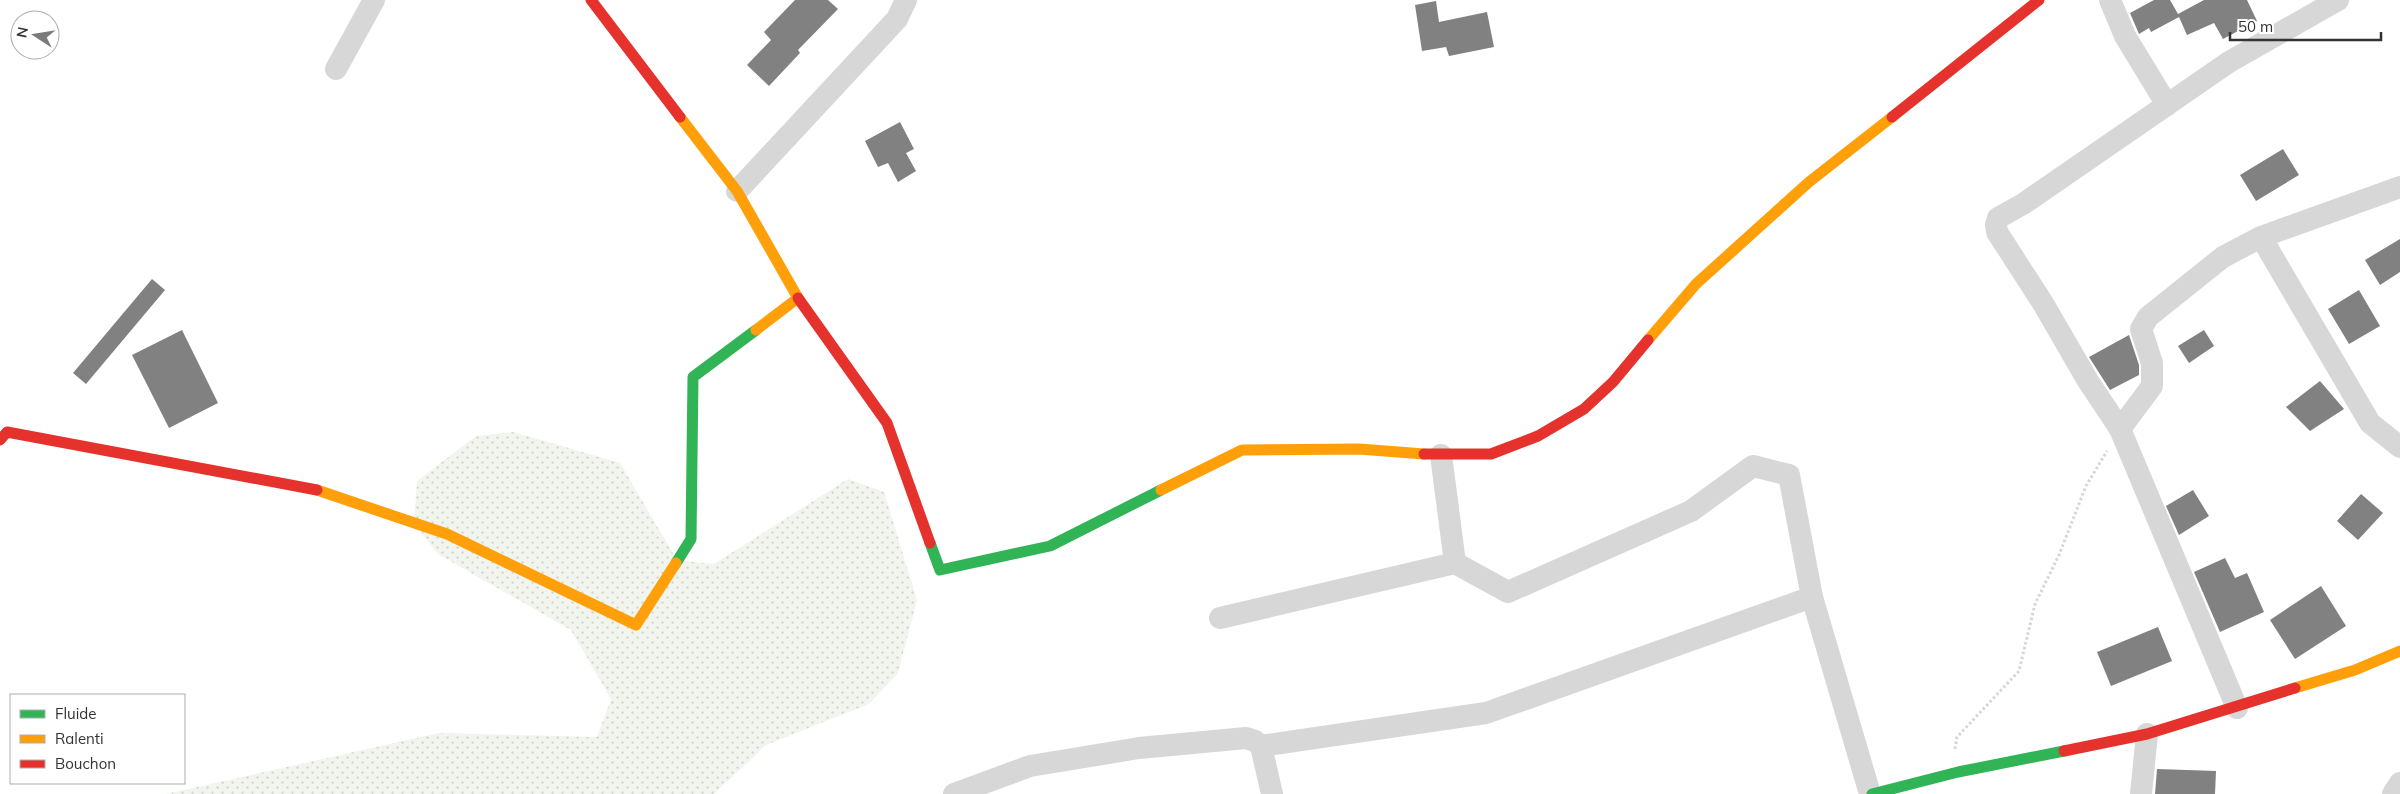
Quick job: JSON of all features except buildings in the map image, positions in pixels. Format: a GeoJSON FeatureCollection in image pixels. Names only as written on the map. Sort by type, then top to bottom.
{"type":"FeatureCollection","features":[{"type":"Feature","properties":{"kind":"street"},"geometry":{"type":"LineString","coordinates":[[336,69],[374,0]]}},
{"type":"Feature","properties":{"kind":"street"},"geometry":{"type":"LineString","coordinates":[[591,0],[737,191],[798,298],[887,422],[940,570],[1050,546],[1242,450],[1359,449],[1441,455],[1490,454],[1538,436],[1584,409],[1613,382],[1696,284],[1809,182],[2039,0]]}},
{"type":"Feature","properties":{"kind":"street"},"geometry":{"type":"LineString","coordinates":[[737,191],[897,19],[906,0]]}},
{"type":"Feature","properties":{"kind":"street"},"geometry":{"type":"LineString","coordinates":[[2110,0],[2125,36],[2167,105]]}},
{"type":"Feature","properties":{"kind":"street"},"geometry":{"type":"LineString","coordinates":[[2237,708],[2120,429],[2088,381],[2044,305],[1997,232],[1996,225],[1998,218],[2023,204],[2229,62],[2338,0]]}},
{"type":"Feature","properties":{"kind":"street"},"geometry":{"type":"LineString","coordinates":[[2120,429],[2152,386],[2152,363],[2141,329],[2142,323],[2223,257],[2261,237],[2400,187]]}},
{"type":"Feature","properties":{"kind":"street"},"geometry":{"type":"LineString","coordinates":[[2261,237],[2370,423],[2400,447]]}},
{"type":"Feature","properties":{"kind":"street"},"geometry":{"type":"LineString","coordinates":[[0,440],[7,432],[306,486],[447,534],[636,625],[691,539],[693,377],[798,298]]}},
{"type":"Feature","properties":{"kind":"street"},"geometry":{"type":"LineString","coordinates":[[1441,455],[1455,563]]}},
{"type":"Feature","properties":{"kind":"street"},"geometry":{"type":"LineString","coordinates":[[1220,618],[1455,563],[1508,592],[1691,511],[1753,466],[1790,475],[1812,597],[1871,794],[1958,772],[2147,734],[2237,708],[2400,654]]}},
{"type":"Feature","properties":{"kind":"street"},"geometry":{"type":"LineString","coordinates":[[1261,746],[1486,713],[1812,597]]}},
{"type":"Feature","properties":{"kind":"street"},"geometry":{"type":"LineString","coordinates":[[2141,794],[2147,734]]}},
{"type":"Feature","properties":{"kind":"street"},"geometry":{"type":"LineString","coordinates":[[954,794],[1030,766],[1139,748],[1246,738],[1255,741],[1261,746],[1272,794]]}},
{"type":"Feature","properties":{"kind":"street"},"geometry":{"type":"LineString","coordinates":[[2393,794],[2400,783]]}},
{"type":"Feature","properties":{"kind":"path"},"geometry":{"type":"LineString","coordinates":[[1958,772],[1955,742],[2019,671],[2036,604],[2059,555],[2086,486],[2120,429]]}},
{"type":"Feature","properties":{"kind":"shaded area"},"geometry":{"type":"Polygon","coordinates":[[[514,432],[620,463],[677,560],[714,564],[848,479],[884,492],[917,600],[898,673],[869,704],[766,745],[714,794],[166,794],[439,733],[597,737],[611,699],[571,630],[438,554],[414,523],[417,481],[476,436],[514,432]]]}},
{"type":"Feature","properties":{"kind":"traffic: fast"},"geometry":{"type":"LineString","coordinates":[[676,563],[691,539],[693,377],[756,330]]}},
{"type":"Feature","properties":{"kind":"traffic: fast"},"geometry":{"type":"LineString","coordinates":[[930,543],[940,570],[1050,546],[1161,490]]}},
{"type":"Feature","properties":{"kind":"traffic: fast"},"geometry":{"type":"LineString","coordinates":[[1872,794],[1958,772],[2064,751]]}},
{"type":"Feature","properties":{"kind":"traffic: slow"},"geometry":{"type":"LineString","coordinates":[[680,117],[737,191],[798,298],[756,330]]}},
{"type":"Feature","properties":{"kind":"traffic: slow"},"geometry":{"type":"LineString","coordinates":[[1648,340],[1696,284],[1809,182],[1892,117]]}},
{"type":"Feature","properties":{"kind":"traffic: slow"},"geometry":{"type":"LineString","coordinates":[[1161,490],[1242,450],[1359,449],[1424,454]]}},
{"type":"Feature","properties":{"kind":"traffic: slow"},"geometry":{"type":"LineString","coordinates":[[317,490],[447,534],[636,625],[676,563]]}},
{"type":"Feature","properties":{"kind":"traffic: slow"},"geometry":{"type":"LineString","coordinates":[[2295,688],[2355,670],[2400,651]]}},
{"type":"Feature","properties":{"kind":"traffic: jam"},"geometry":{"type":"LineString","coordinates":[[591,0],[680,117]]}},
{"type":"Feature","properties":{"kind":"traffic: jam"},"geometry":{"type":"LineString","coordinates":[[1892,117],[2039,0]]}},
{"type":"Feature","properties":{"kind":"traffic: jam"},"geometry":{"type":"LineString","coordinates":[[798,298],[887,423],[930,543]]}},
{"type":"Feature","properties":{"kind":"traffic: jam"},"geometry":{"type":"LineString","coordinates":[[1424,454],[1491,454],[1538,436],[1584,409],[1613,382],[1648,340]]}},
{"type":"Feature","properties":{"kind":"traffic: jam"},"geometry":{"type":"LineString","coordinates":[[0,440],[7,432],[317,490]]}},
{"type":"Feature","properties":{"kind":"traffic: jam"},"geometry":{"type":"LineString","coordinates":[[2064,751],[2147,734],[2295,688]]}}]}
